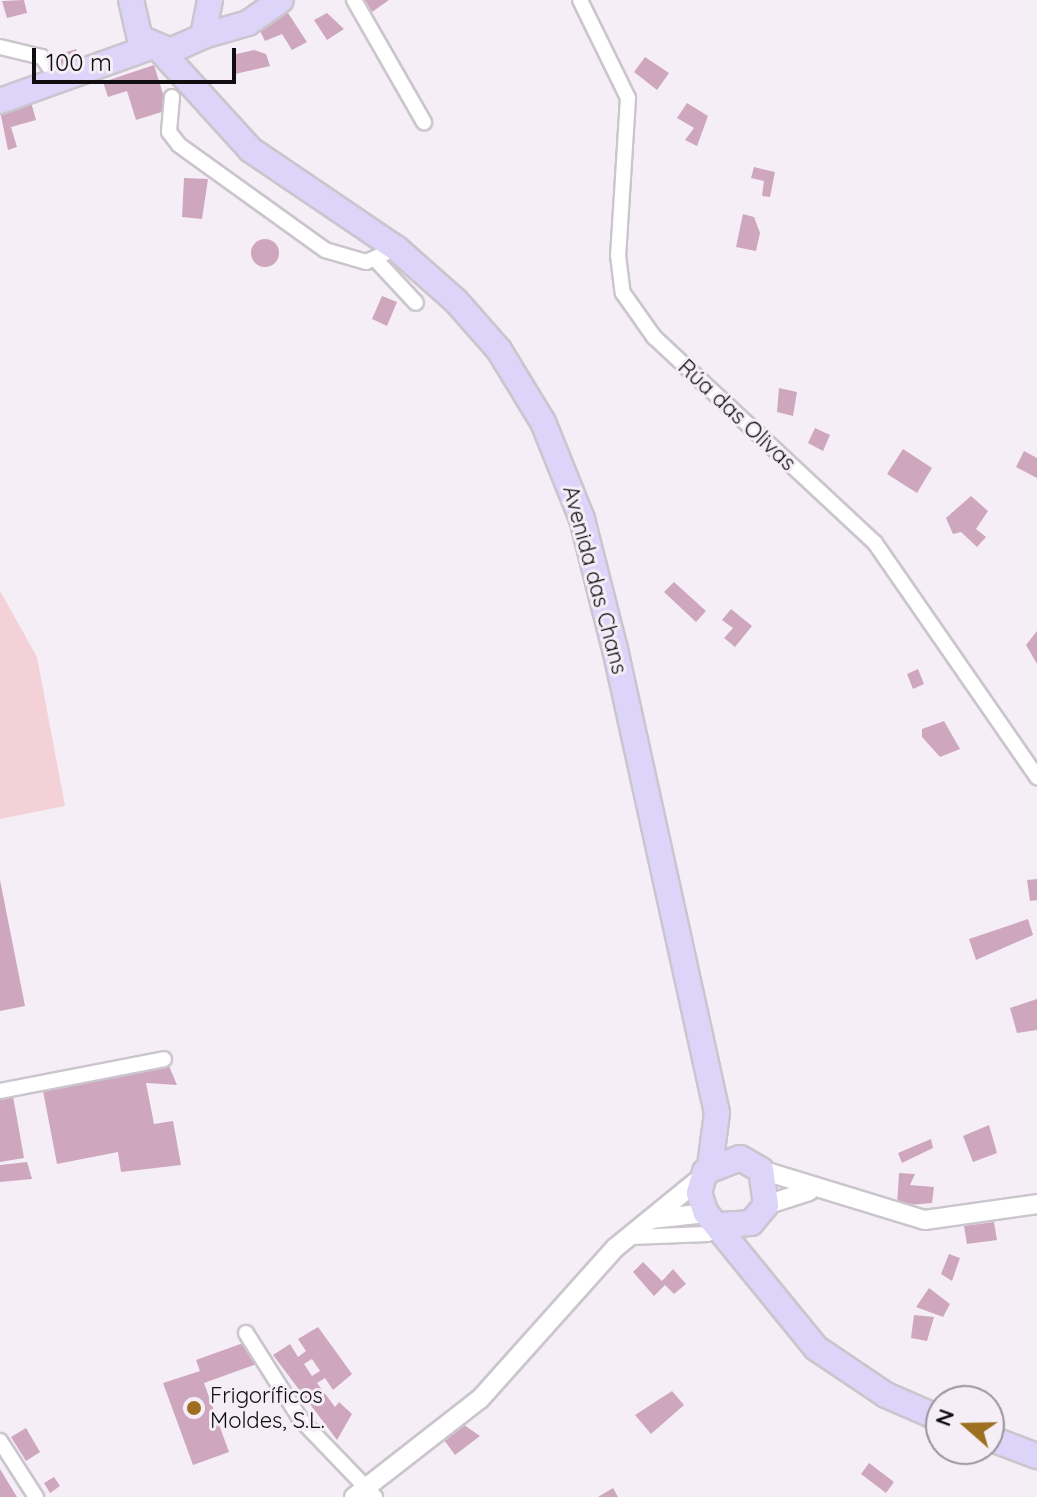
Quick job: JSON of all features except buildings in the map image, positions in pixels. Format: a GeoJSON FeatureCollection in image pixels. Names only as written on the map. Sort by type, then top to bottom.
{"type":"FeatureCollection","features":[{"type":"Feature","properties":{"kind":"main road","name":"Avenida das Chans"},"geometry":{"type":"LineString","coordinates":[[131,0],[133,26],[251,150],[387,254],[499,350],[543,422],[573,491],[605,602],[717,1113],[706,1172],[714,1219]]}},
{"type":"Feature","properties":{"kind":"main road"},"geometry":{"type":"LineString","coordinates":[[96,68],[131,0]]}},
{"type":"Feature","properties":{"kind":"main road"},"geometry":{"type":"LineString","coordinates":[[201,94],[200,39],[210,0],[248,23]]}},
{"type":"Feature","properties":{"kind":"main road"},"geometry":{"type":"LineString","coordinates":[[0,101],[156,48],[200,39],[248,23],[281,0]]}},
{"type":"Feature","properties":{"kind":"main road","name":"Avenida das Chans"},"geometry":{"type":"LineString","coordinates":[[717,1113],[754,1165],[763,1210],[763,1278]]}},
{"type":"Feature","properties":{"kind":"main road"},"geometry":{"type":"LineString","coordinates":[[706,1172],[728,1158],[754,1165]]}},
{"type":"Feature","properties":{"kind":"main road"},"geometry":{"type":"LineString","coordinates":[[714,1219],[739,1227],[763,1210]]}},
{"type":"Feature","properties":{"kind":"main road"},"geometry":{"type":"LineString","coordinates":[[714,1219],[763,1278],[798,1329],[834,1363],[925,1411]]}},
{"type":"Feature","properties":{"kind":"main road"},"geometry":{"type":"LineString","coordinates":[[1005,1444],[1037,1456]]}},
{"type":"Feature","properties":{"kind":"street"},"geometry":{"type":"LineString","coordinates":[[354,0],[424,122]]}},
{"type":"Feature","properties":{"kind":"street","name":"Rúa das Olivas"},"geometry":{"type":"LineString","coordinates":[[580,0],[628,98],[618,255],[623,293],[654,337],[875,543],[1037,777]]}},
{"type":"Feature","properties":{"kind":"street"},"geometry":{"type":"LineString","coordinates":[[0,47],[42,57],[60,82]]}},
{"type":"Feature","properties":{"kind":"street"},"geometry":{"type":"LineString","coordinates":[[172,97],[169,132],[179,145],[335,256],[387,254],[416,303]]}},
{"type":"Feature","properties":{"kind":"street"},"geometry":{"type":"LineString","coordinates":[[0,1091],[164,1059]]}},
{"type":"Feature","properties":{"kind":"street"},"geometry":{"type":"LineString","coordinates":[[754,1165],[809,1191],[925,1220],[1037,1204]]}},
{"type":"Feature","properties":{"kind":"street"},"geometry":{"type":"LineString","coordinates":[[246,1333],[301,1420],[365,1494],[501,1378],[626,1238],[706,1172]]}},
{"type":"Feature","properties":{"kind":"street"},"geometry":{"type":"LineString","coordinates":[[763,1210],[809,1191]]}},
{"type":"Feature","properties":{"kind":"street"},"geometry":{"type":"LineString","coordinates":[[626,1238],[708,1234],[714,1219],[646,1221]]}},
{"type":"Feature","properties":{"kind":"street"},"geometry":{"type":"LineString","coordinates":[[0,1441],[36,1497]]}},
{"type":"Feature","properties":{"kind":"shaded area"},"geometry":{"type":"Polygon","coordinates":[[[0,591],[37,657],[65,806],[0,819],[0,591]]]}},
{"type":"Feature","properties":{"kind":"place","name":"Frigoríficos Moldes, S.L."},"geometry":{"type":"Point","coordinates":[194,1408]}}]}
